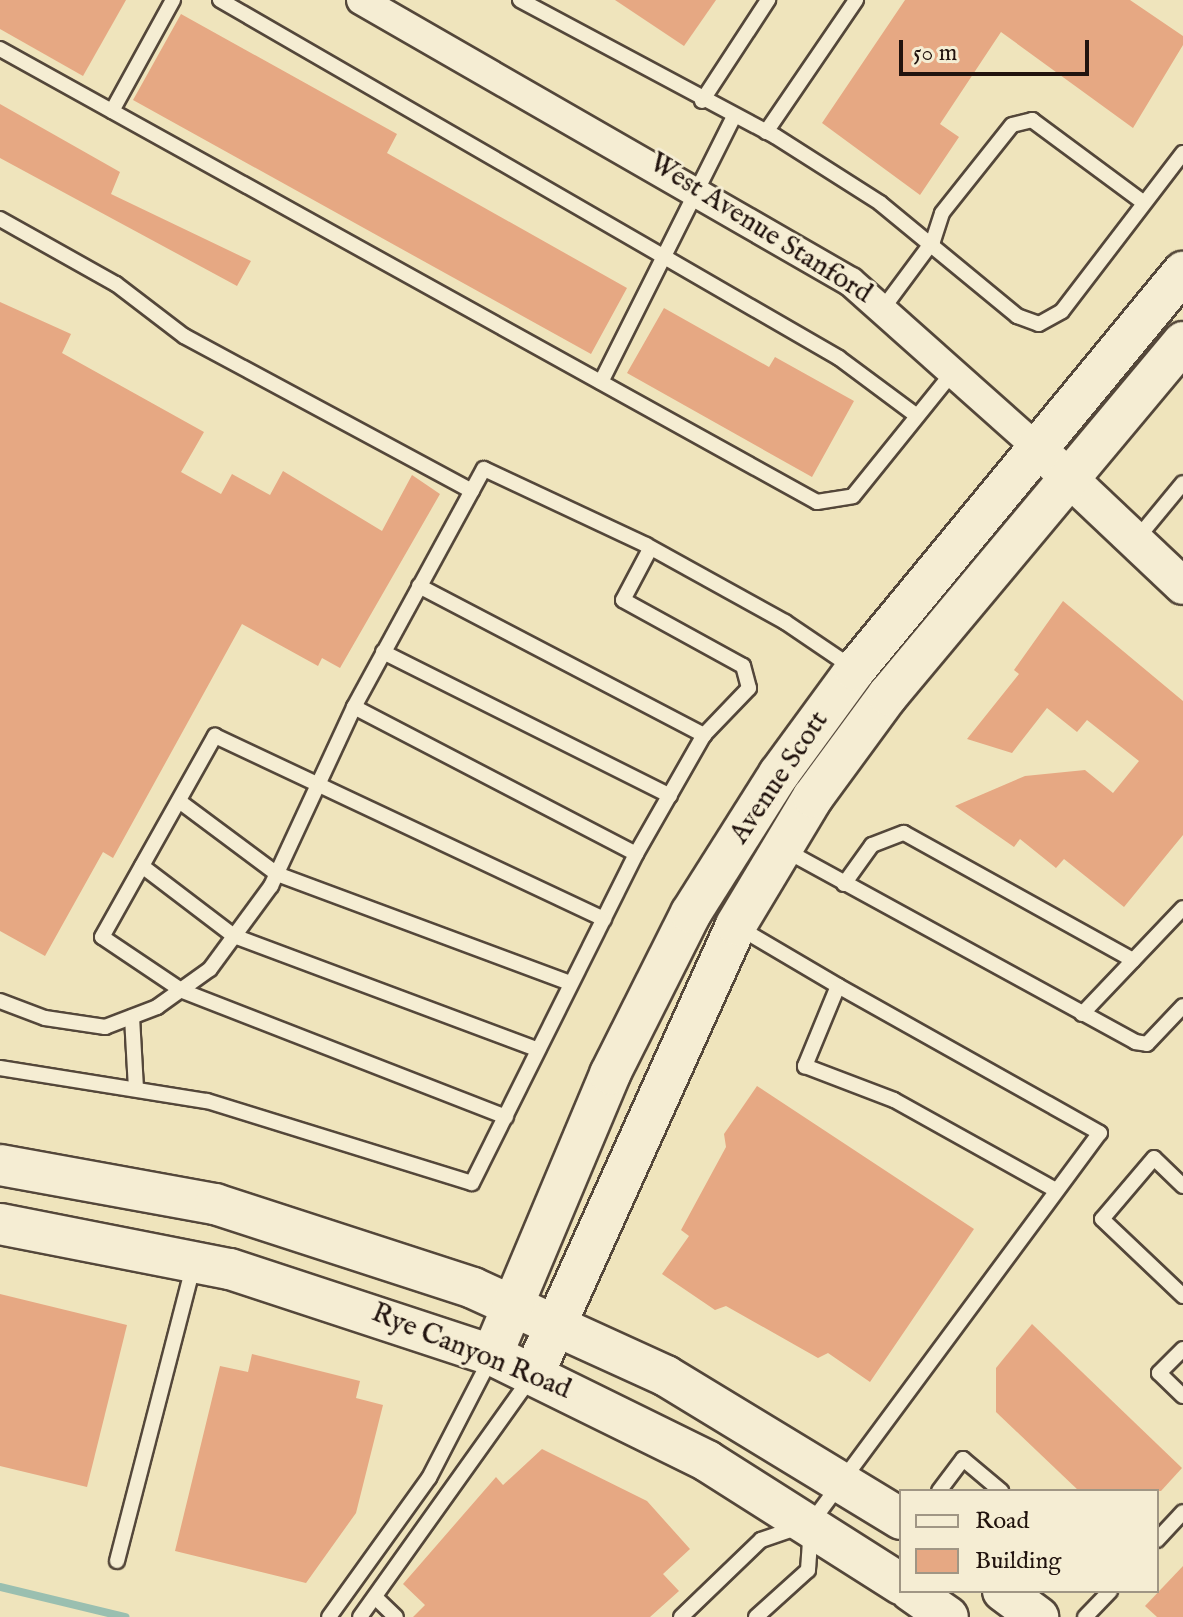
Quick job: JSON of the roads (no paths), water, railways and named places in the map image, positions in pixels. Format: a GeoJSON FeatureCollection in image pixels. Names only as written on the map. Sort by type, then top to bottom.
{"type":"FeatureCollection","features":[{"type":"Feature","properties":{"kind":"main road","name":"Avenue Scott"},"geometry":{"type":"LineString","coordinates":[[492,1355],[610,1074],[691,913],[872,683],[1036,447],[1183,272]]}},
{"type":"Feature","properties":{"kind":"main road","name":"Avenue Scott"},"geometry":{"type":"LineString","coordinates":[[534,1373],[736,925],[872,683],[1071,479],[1183,342]]}},
{"type":"Feature","properties":{"kind":"main road","name":"Rye Canyon Road"},"geometry":{"type":"LineString","coordinates":[[0,1165],[215,1204],[513,1304],[666,1376],[845,1480],[899,1518]]}},
{"type":"Feature","properties":{"kind":"main road"},"geometry":{"type":"LineString","coordinates":[[0,1190],[133,1213],[215,1204]]}},
{"type":"Feature","properties":{"kind":"main road","name":"Rye Canyon Road"},"geometry":{"type":"LineString","coordinates":[[0,1224],[195,1260],[340,1301],[492,1355],[534,1373],[811,1523],[899,1583]]}},
{"type":"Feature","properties":{"kind":"main road"},"geometry":{"type":"LineString","coordinates":[[914,1593],[948,1617]]}},
{"type":"Feature","properties":{"kind":"main road"},"geometry":{"type":"LineString","coordinates":[[1006,1593],[1038,1617]]}},
{"type":"Feature","properties":{"kind":"street","name":"West Avenue Stanford"},"geometry":{"type":"LineString","coordinates":[[361,0],[700,189],[884,307],[1183,586]]}},
{"type":"Feature","properties":{"kind":"lane"},"geometry":{"type":"LineString","coordinates":[[112,111],[173,0]]}},
{"type":"Feature","properties":{"kind":"lane"},"geometry":{"type":"LineString","coordinates":[[220,0],[839,358],[917,416]]}},
{"type":"Feature","properties":{"kind":"lane"},"geometry":{"type":"LineString","coordinates":[[520,0],[702,101],[766,132],[933,241],[1017,316],[1039,324],[1062,311],[1183,153]]}},
{"type":"Feature","properties":{"kind":"lane"},"geometry":{"type":"LineString","coordinates":[[702,101],[768,0]]}},
{"type":"Feature","properties":{"kind":"lane"},"geometry":{"type":"LineString","coordinates":[[766,132],[856,0]]}},
{"type":"Feature","properties":{"kind":"lane"},"geometry":{"type":"LineString","coordinates":[[0,49],[817,502],[837,504],[853,496],[955,371]]}},
{"type":"Feature","properties":{"kind":"lane"},"geometry":{"type":"LineString","coordinates":[[601,382],[666,259],[734,116]]}},
{"type":"Feature","properties":{"kind":"lane"},"geometry":{"type":"LineString","coordinates":[[884,307],[933,241],[942,213],[1012,125],[1032,120],[1143,202]]}},
{"type":"Feature","properties":{"kind":"lane"},"geometry":{"type":"LineString","coordinates":[[0,219],[116,284],[184,336],[472,491]]}},
{"type":"Feature","properties":{"kind":"lane"},"geometry":{"type":"LineString","coordinates":[[0,1001],[45,1018],[105,1027],[132,1017],[181,990],[210,969],[277,874],[354,707],[484,469],[650,549],[785,622],[872,683]]}},
{"type":"Feature","properties":{"kind":"lane"},"geometry":{"type":"LineString","coordinates":[[1135,541],[1183,483]]}},
{"type":"Feature","properties":{"kind":"lane"},"geometry":{"type":"LineString","coordinates":[[0,1068],[136,1088],[292,1125],[472,1183],[536,1049],[636,854],[704,735],[752,677],[629,608],[623,600],[650,549]]}},
{"type":"Feature","properties":{"kind":"lane"},"geometry":{"type":"LineString","coordinates":[[419,586],[704,735]]}},
{"type":"Feature","properties":{"kind":"lane"},"geometry":{"type":"LineString","coordinates":[[383,652],[670,796]]}},
{"type":"Feature","properties":{"kind":"lane"},"geometry":{"type":"LineString","coordinates":[[354,707],[636,854]]}},
{"type":"Feature","properties":{"kind":"lane"},"geometry":{"type":"LineString","coordinates":[[506,1117],[181,990],[102,937],[215,736],[604,919]]}},
{"type":"Feature","properties":{"kind":"lane"},"geometry":{"type":"LineString","coordinates":[[179,801],[277,874],[570,983]]}},
{"type":"Feature","properties":{"kind":"lane"},"geometry":{"type":"LineString","coordinates":[[844,884],[872,845],[904,833],[1133,960]]}},
{"type":"Feature","properties":{"kind":"lane"},"geometry":{"type":"LineString","coordinates":[[782,848],[1082,1014],[1147,1044],[1183,1006]]}},
{"type":"Feature","properties":{"kind":"lane"},"geometry":{"type":"LineString","coordinates":[[142,866],[234,936],[536,1049]]}},
{"type":"Feature","properties":{"kind":"lane"},"geometry":{"type":"LineString","coordinates":[[1082,1014],[1183,908]]}},
{"type":"Feature","properties":{"kind":"lane"},"geometry":{"type":"LineString","coordinates":[[681,1617],[761,1540],[811,1523],[1100,1133],[736,925]]}},
{"type":"Feature","properties":{"kind":"lane"},"geometry":{"type":"LineString","coordinates":[[838,986],[805,1066],[894,1100],[1056,1190]]}},
{"type":"Feature","properties":{"kind":"lane"},"geometry":{"type":"LineString","coordinates":[[132,1017],[136,1088]]}},
{"type":"Feature","properties":{"kind":"lane"},"geometry":{"type":"LineString","coordinates":[[1183,1186],[1154,1158],[1102,1219],[1183,1296]]}},
{"type":"Feature","properties":{"kind":"lane"},"geometry":{"type":"LineString","coordinates":[[117,1561],[195,1260]]}},
{"type":"Feature","properties":{"kind":"lane"},"geometry":{"type":"LineString","coordinates":[[1183,1349],[1159,1373],[1183,1396]]}},
{"type":"Feature","properties":{"kind":"lane"},"geometry":{"type":"LineString","coordinates":[[329,1617],[429,1478],[492,1355]]}},
{"type":"Feature","properties":{"kind":"lane"},"geometry":{"type":"LineString","coordinates":[[360,1617],[534,1373]]}},
{"type":"Feature","properties":{"kind":"lane"},"geometry":{"type":"LineString","coordinates":[[940,1489],[963,1459],[999,1489]]}},
{"type":"Feature","properties":{"kind":"lane"},"geometry":{"type":"LineString","coordinates":[[1159,1538],[1183,1512]]}},
{"type":"Feature","properties":{"kind":"lane"},"geometry":{"type":"LineString","coordinates":[[756,1617],[808,1570],[811,1523]]}},
{"type":"Feature","properties":{"kind":"lane"},"geometry":{"type":"LineString","coordinates":[[1085,1617],[1108,1593]]}},
{"type":"Feature","properties":{"kind":"lane"},"geometry":{"type":"LineString","coordinates":[[375,1597],[396,1617]]}},
{"type":"Feature","properties":{"kind":"waterway"},"geometry":{"type":"LineString","coordinates":[[0,1587],[125,1617]]}}]}
